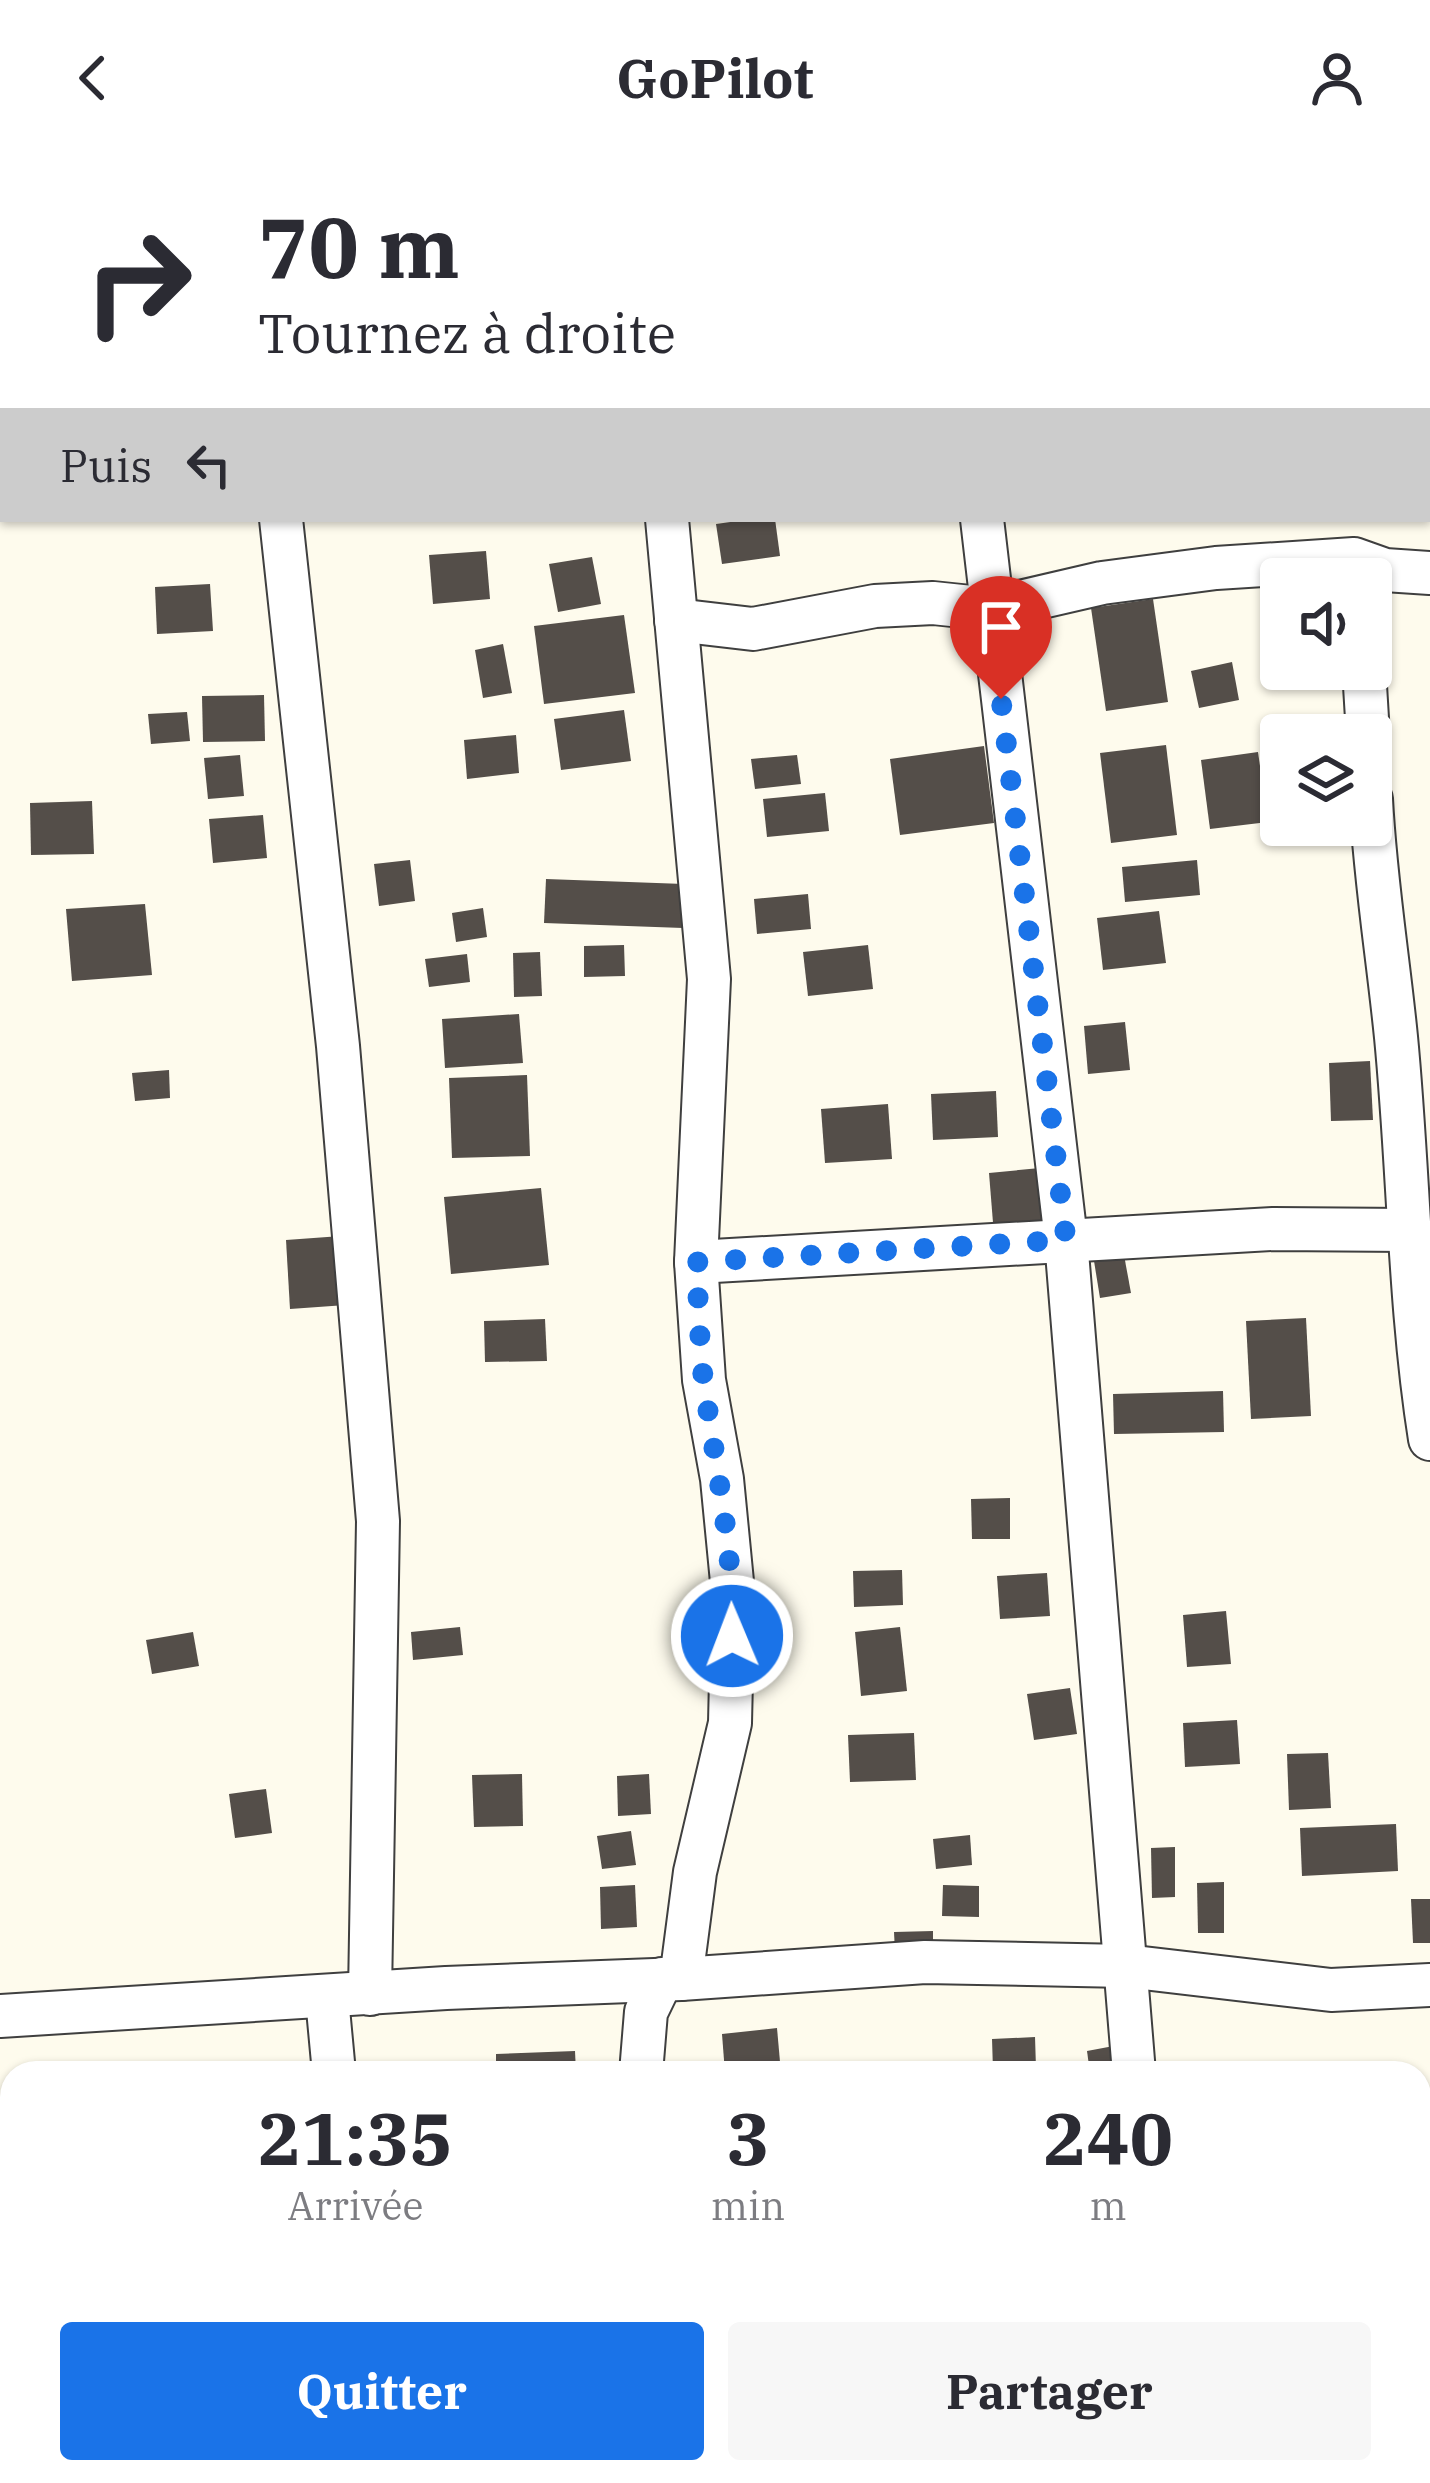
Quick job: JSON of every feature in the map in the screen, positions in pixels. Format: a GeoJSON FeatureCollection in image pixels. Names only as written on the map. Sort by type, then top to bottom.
{"type":"FeatureCollection","features":[{"type":"Feature","properties":{"kind":"street"},"geometry":{"type":"LineString","coordinates":[[281,522],[338,1046],[377,1521],[370,1994]]}},
{"type":"Feature","properties":{"kind":"street"},"geometry":{"type":"LineString","coordinates":[[642,2061],[646,2012],[672,1979],[730,1723],[732,1636],[731,1569],[722,1479],[704,1380],[696,1262],[709,980],[665,522]]}},
{"type":"Feature","properties":{"kind":"street"},"geometry":{"type":"LineString","coordinates":[[982,522],[1066,1240],[1133,2061]]}},
{"type":"Feature","properties":{"kind":"street"},"geometry":{"type":"LineString","coordinates":[[676,620],[753,629],[875,606],[933,603],[991,609],[1102,583],[1353,552],[1385,569],[1430,573]]}},
{"type":"Feature","properties":{"kind":"street"},"geometry":{"type":"LineString","coordinates":[[1374,846],[1413,1031],[1408,1229],[1419,1370],[1430,1439]]}},
{"type":"Feature","properties":{"kind":"street"},"geometry":{"type":"LineString","coordinates":[[696,1262],[1273,1228],[1408,1229]]}},
{"type":"Feature","properties":{"kind":"street"},"geometry":{"type":"LineString","coordinates":[[0,2016],[925,1962],[1126,1966],[1331,1990],[1430,1984]]}},
{"type":"Feature","properties":{"kind":"street"},"geometry":{"type":"LineString","coordinates":[[327,1998],[333,2061]]}},
{"type":"Feature","properties":{"kind":"building"},"geometry":{"type":"Polygon","coordinates":[[[775,522],[780,556],[722,564],[716,524],[775,522]]]}},
{"type":"Feature","properties":{"kind":"building"},"geometry":{"type":"Polygon","coordinates":[[[486,551],[490,599],[433,604],[429,555],[486,551]]]}},
{"type":"Feature","properties":{"kind":"building"},"geometry":{"type":"Polygon","coordinates":[[[592,557],[601,604],[558,612],[549,564],[592,557]]]}},
{"type":"Feature","properties":{"kind":"building"},"geometry":{"type":"Polygon","coordinates":[[[210,584],[213,631],[157,634],[155,587],[210,584]]]}},
{"type":"Feature","properties":{"kind":"building"},"geometry":{"type":"Polygon","coordinates":[[[1153,599],[1168,702],[1106,711],[1091,608],[1153,599]]]}},
{"type":"Feature","properties":{"kind":"building"},"geometry":{"type":"Polygon","coordinates":[[[624,615],[635,693],[544,704],[534,626],[624,615]]]}},
{"type":"Feature","properties":{"kind":"building"},"geometry":{"type":"Polygon","coordinates":[[[503,644],[512,693],[483,698],[475,650],[503,644]]]}},
{"type":"Feature","properties":{"kind":"building"},"geometry":{"type":"Polygon","coordinates":[[[1232,662],[1239,700],[1199,708],[1191,671],[1232,662]]]}},
{"type":"Feature","properties":{"kind":"building"},"geometry":{"type":"Polygon","coordinates":[[[264,695],[265,741],[203,742],[202,696],[264,695]]]}},
{"type":"Feature","properties":{"kind":"building"},"geometry":{"type":"Polygon","coordinates":[[[624,710],[631,761],[561,770],[554,719],[624,710]]]}},
{"type":"Feature","properties":{"kind":"building"},"geometry":{"type":"Polygon","coordinates":[[[187,712],[190,741],[151,744],[148,714],[187,712]]]}},
{"type":"Feature","properties":{"kind":"building"},"geometry":{"type":"Polygon","coordinates":[[[516,735],[519,773],[467,779],[464,740],[516,735]]]}},
{"type":"Feature","properties":{"kind":"building"},"geometry":{"type":"Polygon","coordinates":[[[1166,745],[1177,835],[1111,843],[1100,753],[1166,745]]]}},
{"type":"Feature","properties":{"kind":"building"},"geometry":{"type":"Polygon","coordinates":[[[984,746],[994,823],[900,835],[890,759],[984,746]]]}},
{"type":"Feature","properties":{"kind":"building"},"geometry":{"type":"Polygon","coordinates":[[[1258,752],[1260,823],[1210,829],[1201,760],[1258,752]]]}},
{"type":"Feature","properties":{"kind":"building"},"geometry":{"type":"Polygon","coordinates":[[[240,755],[244,796],[208,799],[204,758],[240,755]]]}},
{"type":"Feature","properties":{"kind":"building"},"geometry":{"type":"Polygon","coordinates":[[[797,755],[801,784],[755,789],[751,759],[797,755]]]}},
{"type":"Feature","properties":{"kind":"building"},"geometry":{"type":"Polygon","coordinates":[[[825,793],[829,831],[767,837],[763,799],[825,793]]]}},
{"type":"Feature","properties":{"kind":"building"},"geometry":{"type":"Polygon","coordinates":[[[92,801],[94,854],[31,855],[30,803],[92,801]]]}},
{"type":"Feature","properties":{"kind":"building"},"geometry":{"type":"Polygon","coordinates":[[[263,815],[267,858],[213,863],[209,819],[263,815]]]}},
{"type":"Feature","properties":{"kind":"building"},"geometry":{"type":"Polygon","coordinates":[[[410,860],[415,901],[379,906],[374,864],[410,860]]]}},
{"type":"Feature","properties":{"kind":"building"},"geometry":{"type":"Polygon","coordinates":[[[1197,860],[1200,895],[1125,902],[1122,867],[1197,860]]]}},
{"type":"Feature","properties":{"kind":"building"},"geometry":{"type":"Polygon","coordinates":[[[546,879],[684,884],[683,928],[544,923],[546,879]]]}},
{"type":"Feature","properties":{"kind":"building"},"geometry":{"type":"Polygon","coordinates":[[[808,894],[811,929],[757,934],[754,899],[808,894]]]}},
{"type":"Feature","properties":{"kind":"building"},"geometry":{"type":"Polygon","coordinates":[[[145,904],[152,975],[72,981],[66,909],[145,904]]]}},
{"type":"Feature","properties":{"kind":"building"},"geometry":{"type":"Polygon","coordinates":[[[483,908],[487,937],[456,942],[452,913],[483,908]]]}},
{"type":"Feature","properties":{"kind":"building"},"geometry":{"type":"Polygon","coordinates":[[[1159,911],[1166,963],[1103,970],[1097,918],[1159,911]]]}},
{"type":"Feature","properties":{"kind":"building"},"geometry":{"type":"Polygon","coordinates":[[[624,945],[625,976],[584,977],[584,946],[624,945]]]}},
{"type":"Feature","properties":{"kind":"building"},"geometry":{"type":"Polygon","coordinates":[[[868,945],[873,989],[808,996],[803,952],[868,945]]]}},
{"type":"Feature","properties":{"kind":"building"},"geometry":{"type":"Polygon","coordinates":[[[540,952],[542,996],[514,997],[513,953],[540,952]]]}},
{"type":"Feature","properties":{"kind":"building"},"geometry":{"type":"Polygon","coordinates":[[[467,954],[470,982],[429,987],[425,959],[467,954]]]}},
{"type":"Feature","properties":{"kind":"building"},"geometry":{"type":"Polygon","coordinates":[[[519,1014],[523,1063],[445,1068],[442,1019],[519,1014]]]}},
{"type":"Feature","properties":{"kind":"building"},"geometry":{"type":"Polygon","coordinates":[[[1125,1022],[1130,1070],[1088,1074],[1084,1026],[1125,1022]]]}},
{"type":"Feature","properties":{"kind":"building"},"geometry":{"type":"Polygon","coordinates":[[[1370,1061],[1373,1120],[1331,1121],[1329,1063],[1370,1061]]]}},
{"type":"Feature","properties":{"kind":"building"},"geometry":{"type":"Polygon","coordinates":[[[169,1070],[170,1098],[135,1101],[132,1073],[169,1070]]]}},
{"type":"Feature","properties":{"kind":"building"},"geometry":{"type":"Polygon","coordinates":[[[527,1075],[530,1156],[452,1158],[449,1078],[527,1075]]]}},
{"type":"Feature","properties":{"kind":"building"},"geometry":{"type":"Polygon","coordinates":[[[996,1091],[998,1137],[933,1140],[931,1094],[996,1091]]]}},
{"type":"Feature","properties":{"kind":"building"},"geometry":{"type":"Polygon","coordinates":[[[888,1104],[892,1159],[825,1163],[821,1109],[888,1104]]]}},
{"type":"Feature","properties":{"kind":"building"},"geometry":{"type":"Polygon","coordinates":[[[1040,1168],[1046,1232],[994,1235],[989,1173],[1040,1168]]]}},
{"type":"Feature","properties":{"kind":"building"},"geometry":{"type":"Polygon","coordinates":[[[541,1188],[549,1265],[451,1274],[444,1197],[541,1188]]]}},
{"type":"Feature","properties":{"kind":"building"},"geometry":{"type":"Polygon","coordinates":[[[341,1236],[346,1305],[290,1309],[286,1240],[341,1236]]]}},
{"type":"Feature","properties":{"kind":"building"},"geometry":{"type":"Polygon","coordinates":[[[1124,1255],[1131,1293],[1100,1298],[1094,1261],[1124,1255]]]}},
{"type":"Feature","properties":{"kind":"building"},"geometry":{"type":"Polygon","coordinates":[[[1306,1318],[1311,1416],[1251,1419],[1246,1321],[1306,1318]]]}},
{"type":"Feature","properties":{"kind":"building"},"geometry":{"type":"Polygon","coordinates":[[[545,1319],[547,1361],[485,1362],[484,1321],[545,1319]]]}},
{"type":"Feature","properties":{"kind":"building"},"geometry":{"type":"Polygon","coordinates":[[[1223,1391],[1224,1432],[1114,1434],[1113,1394],[1223,1391]]]}},
{"type":"Feature","properties":{"kind":"building"},"geometry":{"type":"Polygon","coordinates":[[[1010,1498],[1010,1539],[972,1539],[971,1499],[1010,1498]]]}},
{"type":"Feature","properties":{"kind":"building"},"geometry":{"type":"Polygon","coordinates":[[[902,1570],[903,1605],[854,1607],[853,1571],[902,1570]]]}},
{"type":"Feature","properties":{"kind":"building"},"geometry":{"type":"Polygon","coordinates":[[[1047,1573],[1050,1616],[1000,1619],[997,1576],[1047,1573]]]}},
{"type":"Feature","properties":{"kind":"building"},"geometry":{"type":"Polygon","coordinates":[[[1226,1611],[1231,1664],[1187,1667],[1183,1615],[1226,1611]]]}},
{"type":"Feature","properties":{"kind":"building"},"geometry":{"type":"Polygon","coordinates":[[[460,1627],[463,1655],[413,1660],[411,1632],[460,1627]]]}},
{"type":"Feature","properties":{"kind":"building"},"geometry":{"type":"Polygon","coordinates":[[[900,1627],[907,1691],[861,1696],[855,1632],[900,1627]]]}},
{"type":"Feature","properties":{"kind":"building"},"geometry":{"type":"Polygon","coordinates":[[[193,1632],[199,1666],[152,1674],[146,1640],[193,1632]]]}},
{"type":"Feature","properties":{"kind":"building"},"geometry":{"type":"Polygon","coordinates":[[[1070,1688],[1077,1734],[1034,1740],[1027,1694],[1070,1688]]]}},
{"type":"Feature","properties":{"kind":"building"},"geometry":{"type":"Polygon","coordinates":[[[1237,1720],[1240,1764],[1185,1767],[1183,1723],[1237,1720]]]}},
{"type":"Feature","properties":{"kind":"building"},"geometry":{"type":"Polygon","coordinates":[[[914,1733],[916,1780],[850,1782],[848,1735],[914,1733]]]}},
{"type":"Feature","properties":{"kind":"building"},"geometry":{"type":"Polygon","coordinates":[[[1328,1753],[1331,1808],[1289,1810],[1287,1754],[1328,1753]]]}},
{"type":"Feature","properties":{"kind":"building"},"geometry":{"type":"Polygon","coordinates":[[[522,1774],[523,1826],[474,1827],[472,1775],[522,1774]]]}},
{"type":"Feature","properties":{"kind":"building"},"geometry":{"type":"Polygon","coordinates":[[[649,1774],[651,1814],[618,1816],[617,1776],[649,1774]]]}},
{"type":"Feature","properties":{"kind":"building"},"geometry":{"type":"Polygon","coordinates":[[[266,1789],[272,1833],[235,1838],[229,1794],[266,1789]]]}},
{"type":"Feature","properties":{"kind":"building"},"geometry":{"type":"Polygon","coordinates":[[[1396,1824],[1398,1871],[1302,1876],[1300,1828],[1396,1824]]]}},
{"type":"Feature","properties":{"kind":"building"},"geometry":{"type":"Polygon","coordinates":[[[631,1831],[636,1865],[602,1869],[597,1836],[631,1831]]]}},
{"type":"Feature","properties":{"kind":"building"},"geometry":{"type":"Polygon","coordinates":[[[970,1835],[972,1865],[936,1869],[933,1839],[970,1835]]]}},
{"type":"Feature","properties":{"kind":"building"},"geometry":{"type":"Polygon","coordinates":[[[1175,1847],[1175,1897],[1152,1898],[1151,1848],[1175,1847]]]}},
{"type":"Feature","properties":{"kind":"building"},"geometry":{"type":"Polygon","coordinates":[[[1224,1882],[1224,1933],[1198,1933],[1197,1883],[1224,1882]]]}},
{"type":"Feature","properties":{"kind":"building"},"geometry":{"type":"Polygon","coordinates":[[[635,1885],[637,1927],[601,1929],[600,1887],[635,1885]]]}},
{"type":"Feature","properties":{"kind":"building"},"geometry":{"type":"Polygon","coordinates":[[[943,1885],[979,1886],[979,1917],[942,1916],[943,1885]]]}},
{"type":"Feature","properties":{"kind":"building"},"geometry":{"type":"Polygon","coordinates":[[[1411,1899],[1430,1899],[1430,1943],[1413,1943],[1411,1899]]]}},
{"type":"Feature","properties":{"kind":"building"},"geometry":{"type":"Polygon","coordinates":[[[933,1931],[933,1951],[895,1952],[894,1932],[933,1931]]]}},
{"type":"Feature","properties":{"kind":"building"},"geometry":{"type":"Polygon","coordinates":[[[777,2028],[780,2061],[724,2061],[722,2034],[777,2028]]]}},
{"type":"Feature","properties":{"kind":"building"},"geometry":{"type":"Polygon","coordinates":[[[1035,2037],[1036,2061],[993,2061],[992,2039],[1035,2037]]]}},
{"type":"Feature","properties":{"kind":"building"},"geometry":{"type":"Polygon","coordinates":[[[1119,2045],[1122,2061],[1088,2061],[1087,2051],[1119,2045]]]}},
{"type":"Feature","properties":{"kind":"building"},"geometry":{"type":"Polygon","coordinates":[[[575,2051],[575,2061],[496,2061],[496,2054],[575,2051]]]}},
{"type":"Feature","properties":{"kind":"route"},"geometry":{"type":"LineString","coordinates":[[732,1636],[733,1592],[722,1479],[704,1380],[696,1262],[1066,1240],[1001,699]]}}]}
